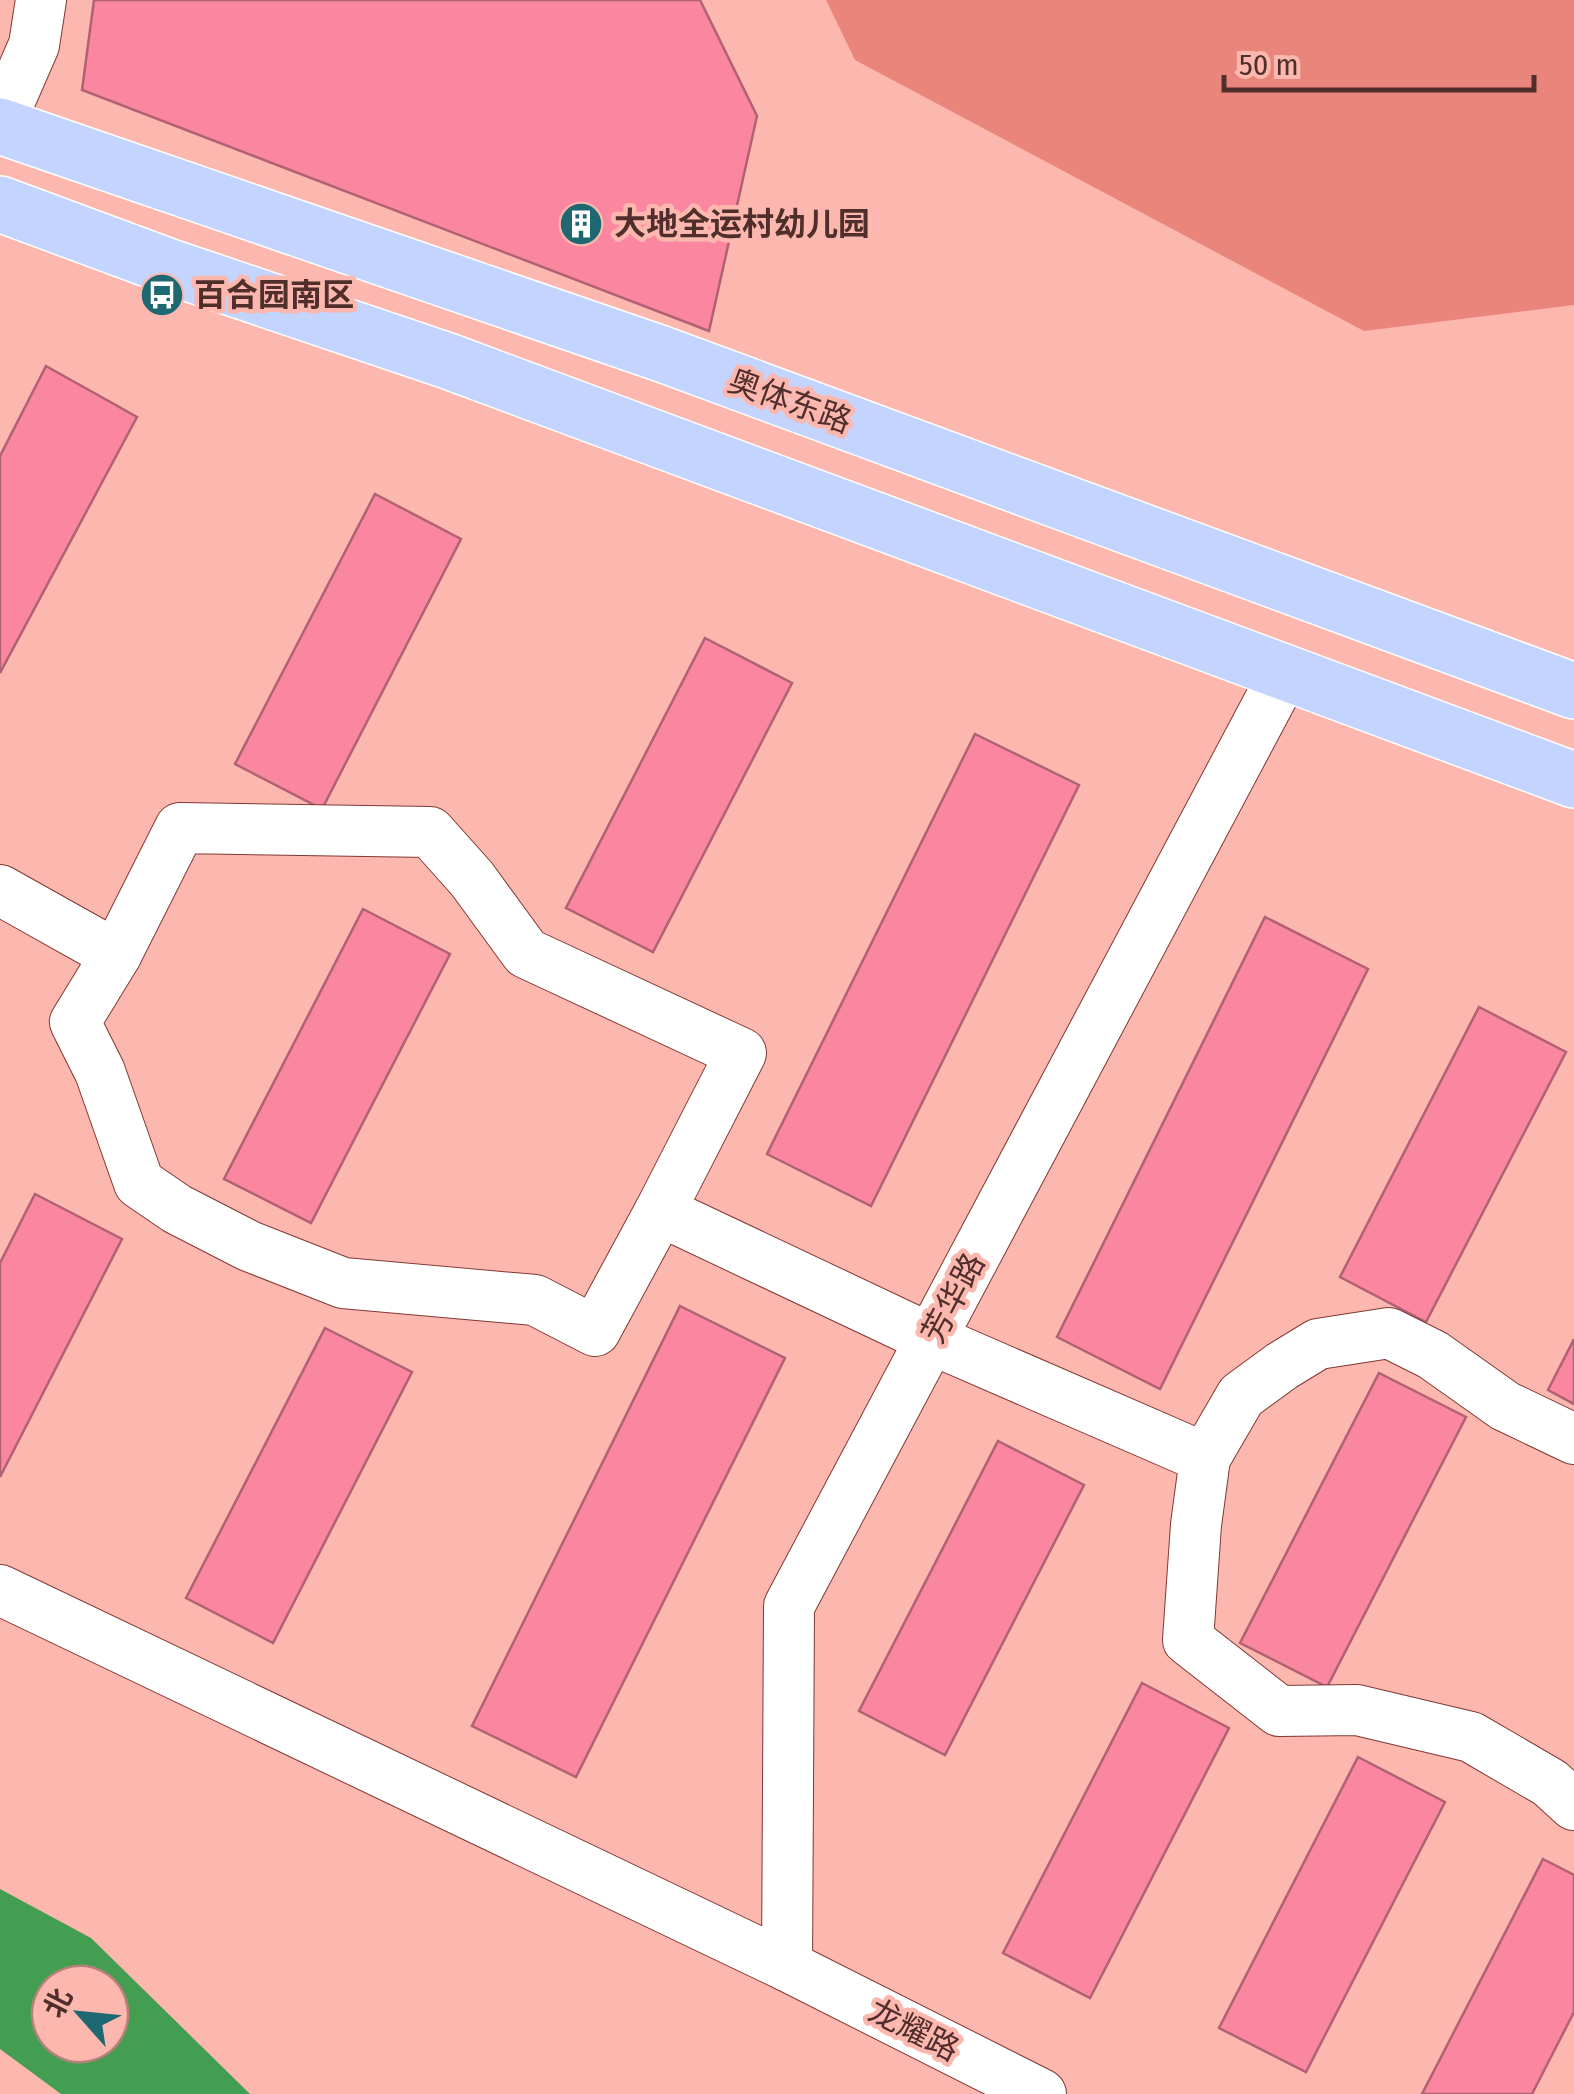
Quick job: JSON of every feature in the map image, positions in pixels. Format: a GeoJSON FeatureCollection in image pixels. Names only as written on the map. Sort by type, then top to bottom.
{"type":"FeatureCollection","features":[{"type":"Feature","properties":{"kind":"main road","name":"奥体东路"},"geometry":{"type":"LineString","coordinates":[[0,124],[662,354],[1574,691]]}},
{"type":"Feature","properties":{"kind":"main road"},"geometry":{"type":"LineString","coordinates":[[0,204],[170,268],[448,361],[1574,780]]}},
{"type":"Feature","properties":{"kind":"street"},"geometry":{"type":"LineString","coordinates":[[0,124],[34,45],[40,0]]}},
{"type":"Feature","properties":{"kind":"street","name":"芳华路"},"geometry":{"type":"LineString","coordinates":[[787,1966],[789,1606],[1284,672]]}},
{"type":"Feature","properties":{"kind":"street"},"geometry":{"type":"LineString","coordinates":[[180,828],[430,832],[472,879],[526,953],[741,1052],[596,1331],[535,1300],[343,1283],[249,1246],[176,1209],[139,1182],[100,1072],[75,1022],[116,955],[180,828]]}},
{"type":"Feature","properties":{"kind":"street"},"geometry":{"type":"LineString","coordinates":[[0,890],[116,955]]}},
{"type":"Feature","properties":{"kind":"street"},"geometry":{"type":"LineString","coordinates":[[660,1211],[931,1339],[1204,1458]]}},
{"type":"Feature","properties":{"kind":"street"},"geometry":{"type":"LineString","coordinates":[[1574,1439],[1505,1406],[1432,1355],[1389,1333],[1318,1344],[1240,1396],[1204,1458],[1188,1640],[1280,1712],[1357,1710],[1471,1737],[1550,1783],[1574,1806]]}},
{"type":"Feature","properties":{"kind":"street","name":"龙耀路"},"geometry":{"type":"LineString","coordinates":[[0,1590],[787,1966],[1041,2094]]}},
{"type":"Feature","properties":{"kind":"shaded area"},"geometry":{"type":"Polygon","coordinates":[[[826,0],[1574,0],[1574,305],[1364,331],[855,60],[826,0]]]}},
{"type":"Feature","properties":{"kind":"shaded area"},"geometry":{"type":"Polygon","coordinates":[[[0,1889],[91,1938],[118,1964],[30,1964],[30,2064],[130,2064],[130,1976],[250,2094],[61,2094],[0,2049],[0,1889]]]}},
{"type":"Feature","properties":{"kind":"building","name":"大地全运村幼儿园"},"geometry":{"type":"Polygon","coordinates":[[[94,0],[700,0],[757,116],[709,331],[82,90],[94,0]]]}},
{"type":"Feature","properties":{"kind":"building"},"geometry":{"type":"Polygon","coordinates":[[[46,366],[137,417],[0,673],[0,456],[46,366]]]}},
{"type":"Feature","properties":{"kind":"building"},"geometry":{"type":"Polygon","coordinates":[[[375,494],[461,539],[322,809],[235,764],[375,494]]]}},
{"type":"Feature","properties":{"kind":"building"},"geometry":{"type":"Polygon","coordinates":[[[705,638],[792,683],[653,952],[566,908],[705,638]]]}},
{"type":"Feature","properties":{"kind":"building"},"geometry":{"type":"Polygon","coordinates":[[[975,734],[1079,785],[871,1206],[767,1154],[975,734]]]}},
{"type":"Feature","properties":{"kind":"building"},"geometry":{"type":"Polygon","coordinates":[[[363,909],[450,954],[311,1223],[224,1179],[363,909]]]}},
{"type":"Feature","properties":{"kind":"building"},"geometry":{"type":"Polygon","coordinates":[[[1265,917],[1368,969],[1160,1389],[1057,1337],[1265,917]]]}},
{"type":"Feature","properties":{"kind":"building"},"geometry":{"type":"Polygon","coordinates":[[[1479,1007],[1566,1052],[1426,1322],[1340,1277],[1479,1007]]]}},
{"type":"Feature","properties":{"kind":"building"},"geometry":{"type":"Polygon","coordinates":[[[35,1194],[122,1239],[0,1477],[0,1263],[35,1194]]]}},
{"type":"Feature","properties":{"kind":"building"},"geometry":{"type":"Polygon","coordinates":[[[680,1306],[785,1358],[576,1777],[472,1726],[680,1306]]]}},
{"type":"Feature","properties":{"kind":"building"},"geometry":{"type":"Polygon","coordinates":[[[325,1328],[412,1372],[273,1643],[186,1598],[325,1328]]]}},
{"type":"Feature","properties":{"kind":"building"},"geometry":{"type":"Polygon","coordinates":[[[1574,1339],[1574,1404],[1548,1390],[1574,1339]]]}},
{"type":"Feature","properties":{"kind":"building"},"geometry":{"type":"Polygon","coordinates":[[[1379,1373],[1466,1417],[1327,1687],[1240,1643],[1379,1373]]]}},
{"type":"Feature","properties":{"kind":"building"},"geometry":{"type":"Polygon","coordinates":[[[998,1441],[1084,1485],[945,1755],[859,1711],[998,1441]]]}},
{"type":"Feature","properties":{"kind":"building"},"geometry":{"type":"Polygon","coordinates":[[[1142,1683],[1229,1728],[1090,1998],[1003,1953],[1142,1683]]]}},
{"type":"Feature","properties":{"kind":"building"},"geometry":{"type":"Polygon","coordinates":[[[1358,1757],[1445,1802],[1306,2072],[1219,2028],[1358,1757]]]}},
{"type":"Feature","properties":{"kind":"building"},"geometry":{"type":"Polygon","coordinates":[[[1543,1859],[1574,1875],[1574,2012],[1532,2094],[1422,2094],[1543,1859]]]}},
{"type":"Feature","properties":{"kind":"place","name":"大地全运村幼儿园"},"geometry":{"type":"Point","coordinates":[581,224]}},
{"type":"Feature","properties":{"kind":"place","name":"百合园南区"},"geometry":{"type":"Point","coordinates":[162,295]}}]}
